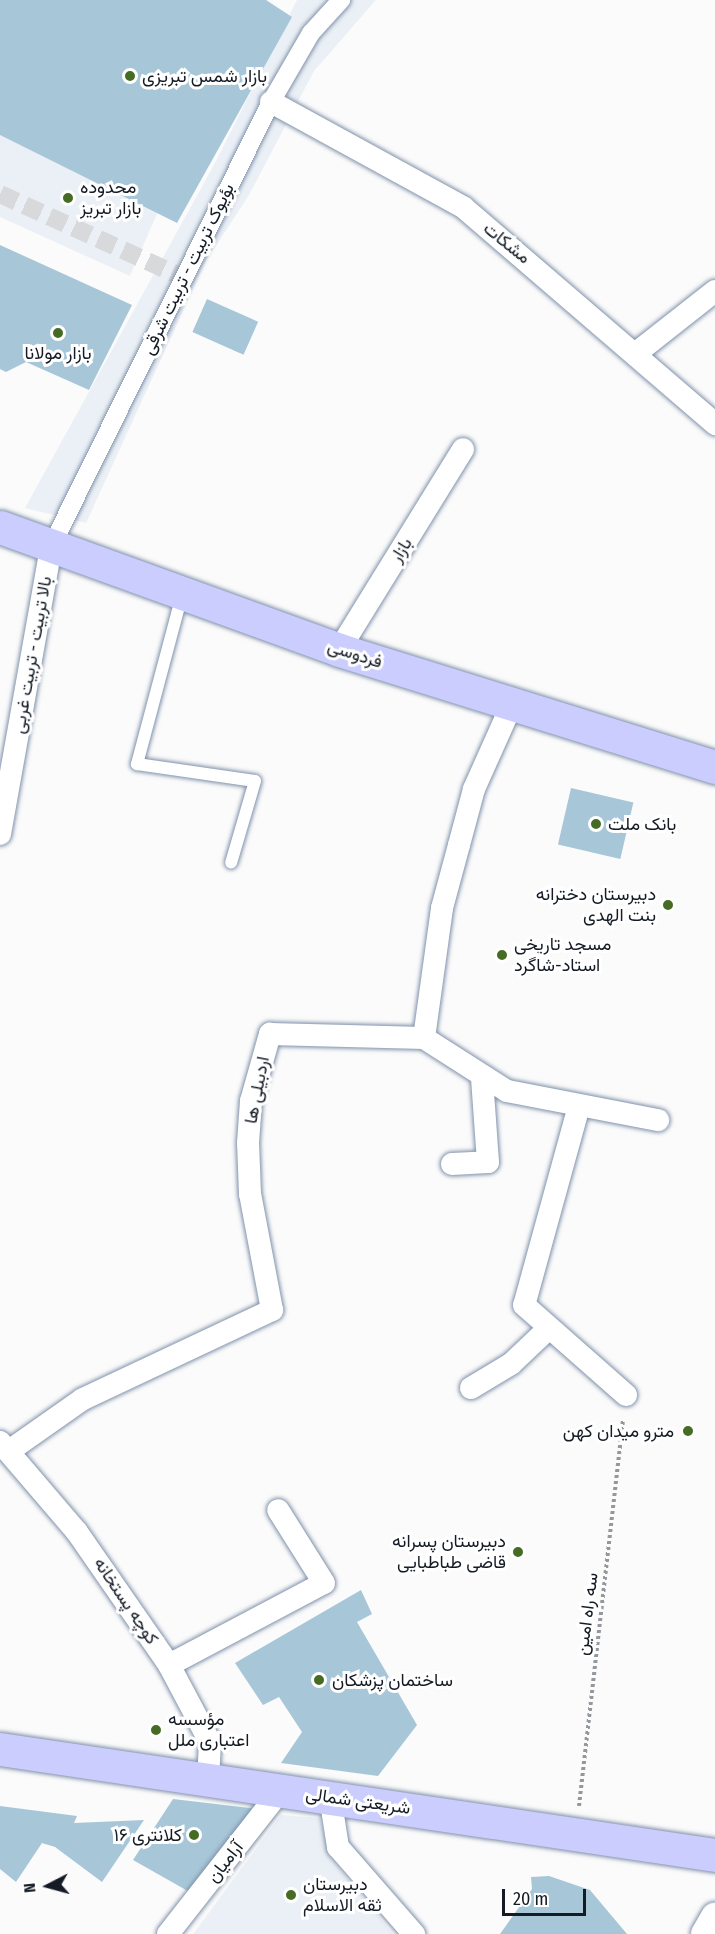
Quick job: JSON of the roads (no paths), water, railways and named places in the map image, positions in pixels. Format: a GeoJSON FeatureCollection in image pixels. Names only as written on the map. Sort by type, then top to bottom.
{"type":"FeatureCollection","features":[{"type":"Feature","properties":{"kind":"main road","name":"فردوسی"},"geometry":{"type":"LineString","coordinates":[[0,527],[51,548],[339,650],[715,767]]}},
{"type":"Feature","properties":{"kind":"main road","name":"شریعتی شمالی"},"geometry":{"type":"LineString","coordinates":[[0,1749],[208,1781],[330,1796],[575,1836],[715,1855]]}},
{"type":"Feature","properties":{"kind":"street","name":"بؤیوک تربیت - تربیت شرقی"},"geometry":{"type":"LineString","coordinates":[[51,548],[271,102],[310,33],[341,0]]}},
{"type":"Feature","properties":{"kind":"street","name":"مشکات"},"geometry":{"type":"LineString","coordinates":[[271,102],[463,207],[715,424]]}},
{"type":"Feature","properties":{"kind":"street"},"geometry":{"type":"LineString","coordinates":[[635,354],[715,291]]}},
{"type":"Feature","properties":{"kind":"street","name":"بازار"},"geometry":{"type":"LineString","coordinates":[[339,650],[463,449]]}},
{"type":"Feature","properties":{"kind":"street","name":"بالا تربیت - تربیت غربی"},"geometry":{"type":"LineString","coordinates":[[0,834],[51,548]]}},
{"type":"Feature","properties":{"kind":"street"},"geometry":{"type":"LineString","coordinates":[[512,704],[474,789],[442,908],[424,1038],[482,1079],[507,1091],[658,1120]]}},
{"type":"Feature","properties":{"kind":"street","name":"اردبیلی ها"},"geometry":{"type":"LineString","coordinates":[[4,1447],[82,1399],[272,1310],[250,1194],[248,1143],[254,1091],[270,1034],[424,1038]]}},
{"type":"Feature","properties":{"kind":"street"},"geometry":{"type":"LineString","coordinates":[[452,1164],[488,1162],[482,1079]]}},
{"type":"Feature","properties":{"kind":"street"},"geometry":{"type":"LineString","coordinates":[[579,1106],[524,1305],[626,1395]]}},
{"type":"Feature","properties":{"kind":"street"},"geometry":{"type":"LineString","coordinates":[[471,1388],[511,1364],[549,1328]]}},
{"type":"Feature","properties":{"kind":"street","name":"کوچه پستخانه"},"geometry":{"type":"LineString","coordinates":[[4,1447],[97,1558],[169,1665],[210,1742],[208,1781]]}},
{"type":"Feature","properties":{"kind":"street"},"geometry":{"type":"LineString","coordinates":[[169,1665],[324,1583],[278,1510]]}},
{"type":"Feature","properties":{"kind":"street","name":"آرامیان"},"geometry":{"type":"LineString","coordinates":[[168,1934],[282,1790]]}},
{"type":"Feature","properties":{"kind":"street"},"geometry":{"type":"LineString","coordinates":[[330,1796],[338,1847],[414,1934]]}},
{"type":"Feature","properties":{"kind":"street"},"geometry":{"type":"LineString","coordinates":[[705,1934],[715,1917]]}},
{"type":"Feature","properties":{"kind":"lane"},"geometry":{"type":"LineString","coordinates":[[182,595],[137,764],[255,781],[231,863]]}},
{"type":"Feature","properties":{"kind":"tunnel"},"geometry":{"type":"LineString","coordinates":[[0,194],[184,278]]}},
{"type":"Feature","properties":{"kind":"place","name":"بازار شمس تبریزی"},"geometry":{"type":"Point","coordinates":[130,76]}},
{"type":"Feature","properties":{"kind":"place","name":"محدوده بازار تبریز"},"geometry":{"type":"Point","coordinates":[68,198]}},
{"type":"Feature","properties":{"kind":"place","name":"بازار مولانا"},"geometry":{"type":"Point","coordinates":[58,333]}},
{"type":"Feature","properties":{"kind":"place","name":"بانک ملت"},"geometry":{"type":"Point","coordinates":[596,824]}},
{"type":"Feature","properties":{"kind":"place","name":"دبیرستان دخترانه بنت الهدی"},"geometry":{"type":"Point","coordinates":[668,905]}},
{"type":"Feature","properties":{"kind":"place","name":"مسجد تاریخی استاد-شاگرد"},"geometry":{"type":"Point","coordinates":[502,955]}},
{"type":"Feature","properties":{"kind":"place","name":"مترو میدان کهن"},"geometry":{"type":"Point","coordinates":[688,1431]}},
{"type":"Feature","properties":{"kind":"place","name":"دبیرستان پسرانه قاضی طباطبایی"},"geometry":{"type":"Point","coordinates":[518,1552]}},
{"type":"Feature","properties":{"kind":"place","name":"ساختمان پزشکان"},"geometry":{"type":"Point","coordinates":[319,1680]}},
{"type":"Feature","properties":{"kind":"place","name":"مؤسسه اعتباری ملل"},"geometry":{"type":"Point","coordinates":[156,1730]}},
{"type":"Feature","properties":{"kind":"place","name":"کلانتری ۱۶"},"geometry":{"type":"Point","coordinates":[194,1835]}},
{"type":"Feature","properties":{"kind":"place","name":"دبیرستان ثقه الاسلام"},"geometry":{"type":"Point","coordinates":[291,1895]}}]}
